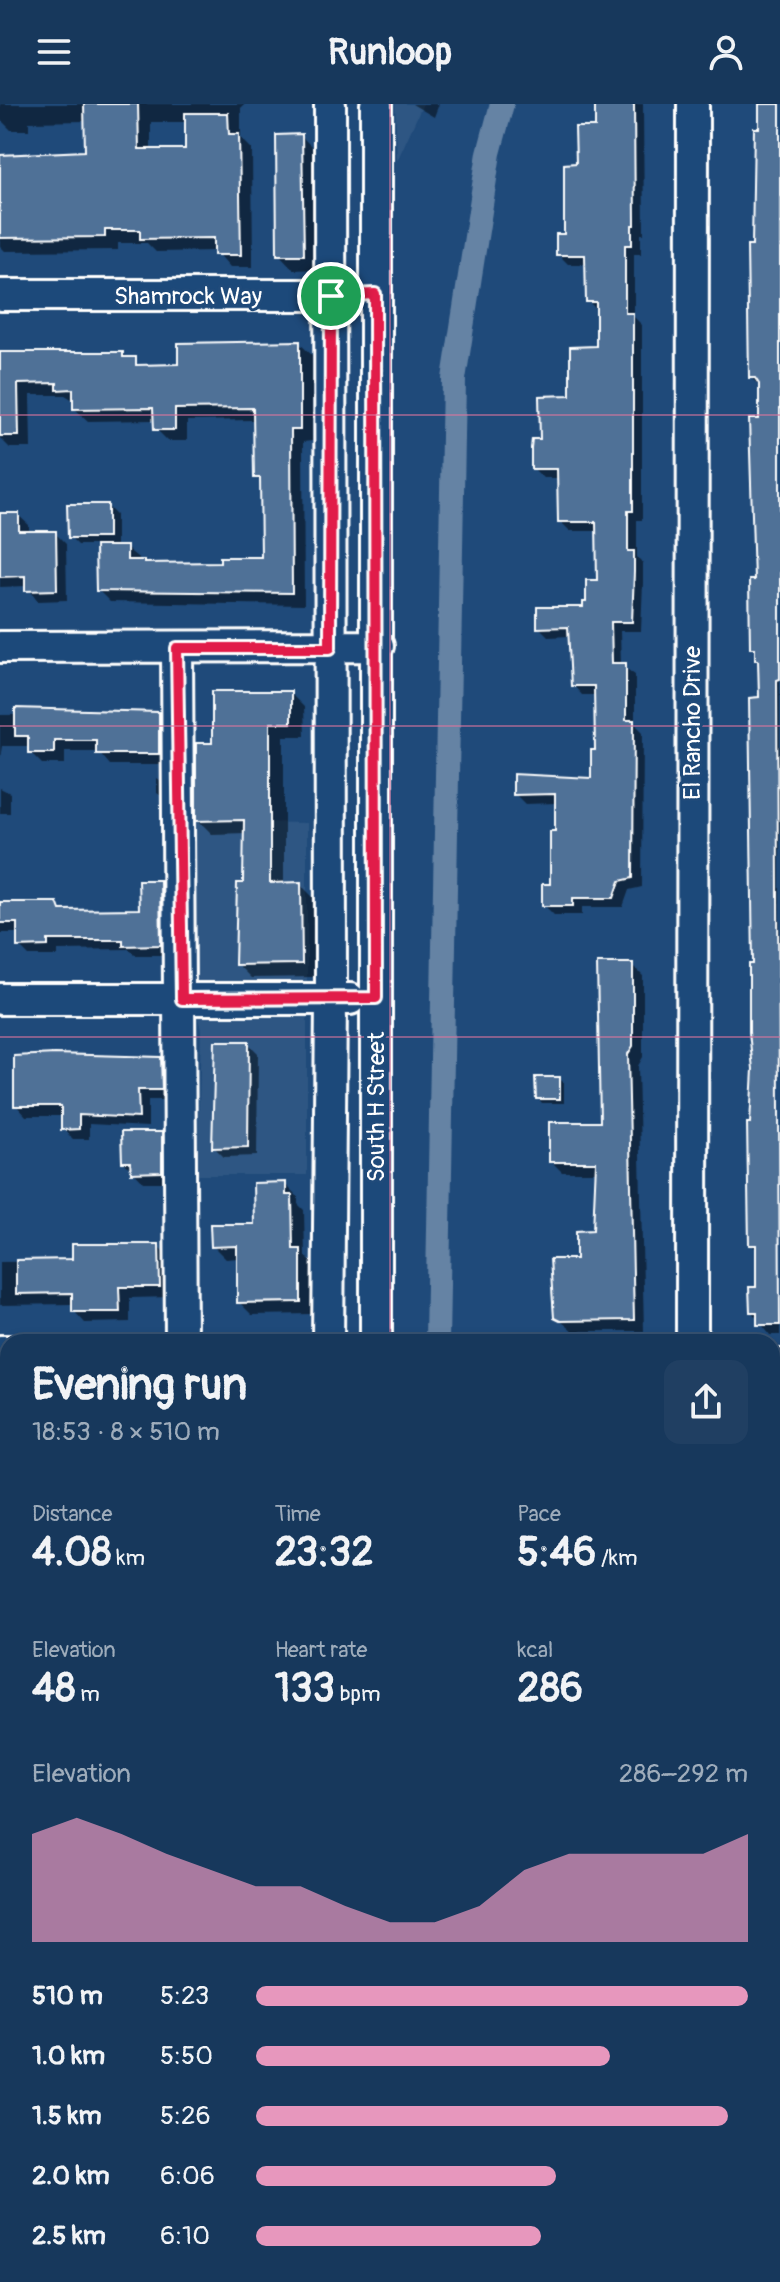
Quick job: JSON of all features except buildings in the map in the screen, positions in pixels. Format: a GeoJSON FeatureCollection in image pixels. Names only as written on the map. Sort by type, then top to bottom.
{"type":"FeatureCollection","features":[{"type":"Feature","properties":{"kind":"street","name":"South H Street"},"geometry":{"type":"LineString","coordinates":[[328,1334],[331,1000],[330,104]]}},
{"type":"Feature","properties":{"kind":"street","name":"South H Street"},"geometry":{"type":"LineString","coordinates":[[376,104],[376,1334]]}},
{"type":"Feature","properties":{"kind":"street","name":"El Rancho Drive"},"geometry":{"type":"LineString","coordinates":[[692,1334],[693,104]]}},
{"type":"Feature","properties":{"kind":"street","name":"Shamrock Way"},"geometry":{"type":"LineString","coordinates":[[0,295],[375,294]]}},
{"type":"Feature","properties":{"kind":"street"},"geometry":{"type":"LineString","coordinates":[[0,647],[378,646]]}},
{"type":"Feature","properties":{"kind":"street"},"geometry":{"type":"LineString","coordinates":[[177,648],[182,999],[181,1334]]}},
{"type":"Feature","properties":{"kind":"street"},"geometry":{"type":"LineString","coordinates":[[0,999],[376,998]]}},
{"type":"Feature","properties":{"kind":"shaded area"},"geometry":{"type":"Polygon","coordinates":[[[395,104],[423,104],[397,161],[395,104]]]}},
{"type":"Feature","properties":{"kind":"shaded area"},"geometry":{"type":"Polygon","coordinates":[[[186,821],[307,823],[307,1175],[197,1175],[201,1030],[186,968],[186,821]]]}},
{"type":"Feature","properties":{"kind":"waterway"},"geometry":{"type":"LineString","coordinates":[[437,1334],[454,379],[489,153],[502,104]]}},
{"type":"Feature","properties":{"kind":"route"},"geometry":{"type":"LineString","coordinates":[[375,294],[378,506],[376,998],[182,999],[177,648],[330,648],[331,296],[375,294]]}}]}
